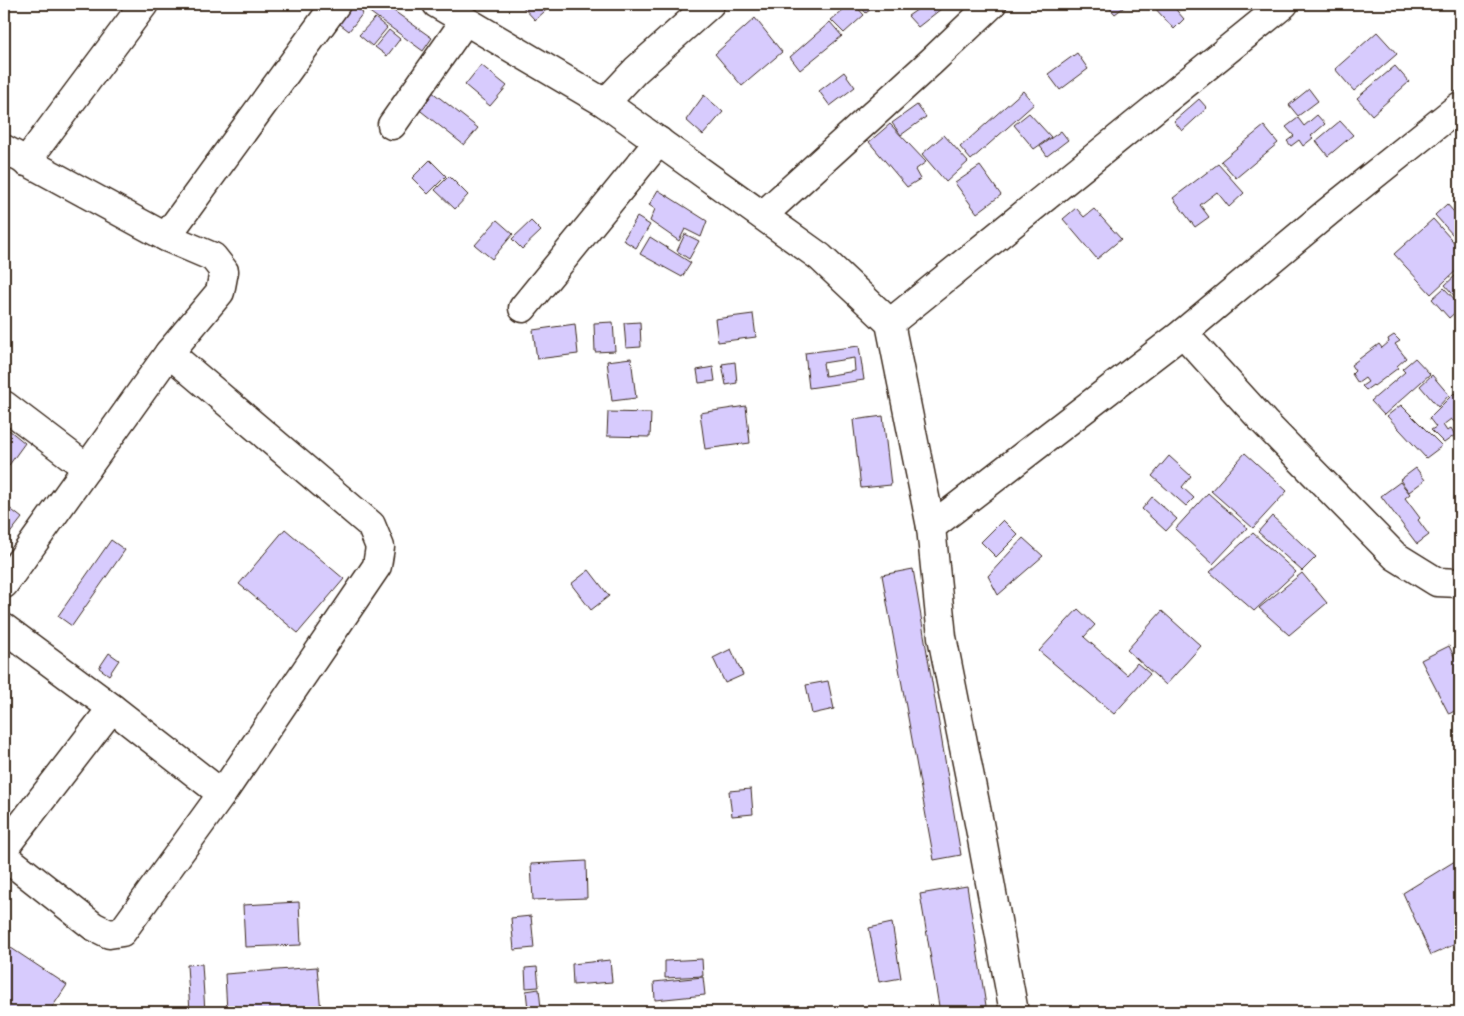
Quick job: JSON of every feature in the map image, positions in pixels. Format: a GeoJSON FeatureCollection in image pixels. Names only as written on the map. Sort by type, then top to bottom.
{"type":"FeatureCollection","features":[{"type":"Feature","properties":{"kind":"street"},"geometry":{"type":"LineString","coordinates":[[4,584],[169,353],[220,292],[224,271],[213,257],[166,237],[15,156],[144,4]]}},
{"type":"Feature","properties":{"kind":"street"},"geometry":{"type":"LineString","coordinates":[[166,237],[336,4]]}},
{"type":"Feature","properties":{"kind":"street"},"geometry":{"type":"LineString","coordinates":[[606,103],[636,70],[710,4]]}},
{"type":"Feature","properties":{"kind":"street"},"geometry":{"type":"LineString","coordinates":[[763,215],[932,62],[992,4]]}},
{"type":"Feature","properties":{"kind":"street"},"geometry":{"type":"LineString","coordinates":[[890,323],[1284,4]]}},
{"type":"Feature","properties":{"kind":"street"},"geometry":{"type":"LineString","coordinates":[[392,125],[450,9],[606,103],[763,215],[820,257],[890,323],[931,527],[942,637],[1014,1012]]}},
{"type":"Feature","properties":{"kind":"street"},"geometry":{"type":"LineString","coordinates":[[931,527],[1184,333],[1329,211],[1460,106]]}},
{"type":"Feature","properties":{"kind":"street"},"geometry":{"type":"LineString","coordinates":[[523,308],[659,141]]}},
{"type":"Feature","properties":{"kind":"street"},"geometry":{"type":"LineString","coordinates":[[1184,333],[1264,422],[1396,556],[1437,582],[1460,583]]}},
{"type":"Feature","properties":{"kind":"street"},"geometry":{"type":"LineString","coordinates":[[4,856],[93,926],[109,934],[122,932],[222,794],[377,566],[380,547],[371,526],[169,353]]}},
{"type":"Feature","properties":{"kind":"street"},"geometry":{"type":"LineString","coordinates":[[4,405],[87,468]]}},
{"type":"Feature","properties":{"kind":"street"},"geometry":{"type":"LineString","coordinates":[[4,628],[112,708],[222,794]]}},
{"type":"Feature","properties":{"kind":"street"},"geometry":{"type":"LineString","coordinates":[[4,848],[112,708]]}},
{"type":"Feature","properties":{"kind":"building"},"geometry":{"type":"Polygon","coordinates":[[[350,4],[363,13],[349,31],[336,21],[350,4]]]}},
{"type":"Feature","properties":{"kind":"building"},"geometry":{"type":"Polygon","coordinates":[[[361,4],[384,4],[432,38],[423,51],[361,4]]]}},
{"type":"Feature","properties":{"kind":"building"},"geometry":{"type":"Polygon","coordinates":[[[553,4],[535,20],[521,5],[553,4]]]}},
{"type":"Feature","properties":{"kind":"building"},"geometry":{"type":"Polygon","coordinates":[[[850,4],[854,4],[864,15],[844,33],[831,20],[850,4]]]}},
{"type":"Feature","properties":{"kind":"building"},"geometry":{"type":"Polygon","coordinates":[[[858,4],[877,4],[866,13],[858,4]]]}},
{"type":"Feature","properties":{"kind":"building"},"geometry":{"type":"Polygon","coordinates":[[[918,4],[935,4],[941,9],[918,27],[908,16],[921,7],[918,4]]]}},
{"type":"Feature","properties":{"kind":"building"},"geometry":{"type":"Polygon","coordinates":[[[1106,4],[1128,4],[1115,14],[1106,4]]]}},
{"type":"Feature","properties":{"kind":"building"},"geometry":{"type":"Polygon","coordinates":[[[1155,4],[1171,4],[1184,19],[1174,29],[1153,6],[1155,4]]]}},
{"type":"Feature","properties":{"kind":"building"},"geometry":{"type":"Polygon","coordinates":[[[375,18],[387,28],[372,46],[359,35],[375,18]]]}},
{"type":"Feature","properties":{"kind":"building"},"geometry":{"type":"Polygon","coordinates":[[[755,18],[782,52],[742,86],[715,54],[755,18]]]}},
{"type":"Feature","properties":{"kind":"building"},"geometry":{"type":"Polygon","coordinates":[[[830,22],[842,36],[800,70],[790,57],[830,22]]]}},
{"type":"Feature","properties":{"kind":"building"},"geometry":{"type":"Polygon","coordinates":[[[389,30],[400,39],[387,56],[375,47],[389,30]]]}},
{"type":"Feature","properties":{"kind":"building"},"geometry":{"type":"Polygon","coordinates":[[[1377,32],[1397,54],[1354,91],[1335,69],[1377,32]]]}},
{"type":"Feature","properties":{"kind":"building"},"geometry":{"type":"Polygon","coordinates":[[[1077,53],[1088,69],[1060,90],[1048,74],[1077,53]]]}},
{"type":"Feature","properties":{"kind":"building"},"geometry":{"type":"Polygon","coordinates":[[[481,65],[507,86],[490,106],[465,85],[481,65]]]}},
{"type":"Feature","properties":{"kind":"building"},"geometry":{"type":"Polygon","coordinates":[[[1395,66],[1409,82],[1372,115],[1357,98],[1395,66]]]}},
{"type":"Feature","properties":{"kind":"building"},"geometry":{"type":"Polygon","coordinates":[[[844,72],[855,87],[830,106],[819,91],[844,72]]]}},
{"type":"Feature","properties":{"kind":"building"},"geometry":{"type":"Polygon","coordinates":[[[1309,89],[1318,101],[1298,116],[1289,105],[1309,89]]]}},
{"type":"Feature","properties":{"kind":"building"},"geometry":{"type":"Polygon","coordinates":[[[431,91],[478,128],[464,145],[417,108],[431,91]]]}},
{"type":"Feature","properties":{"kind":"building"},"geometry":{"type":"Polygon","coordinates":[[[1023,91],[1034,104],[971,160],[960,147],[1023,91]]]}},
{"type":"Feature","properties":{"kind":"building"},"geometry":{"type":"Polygon","coordinates":[[[704,95],[723,112],[703,135],[686,120],[704,95]]]}},
{"type":"Feature","properties":{"kind":"building"},"geometry":{"type":"Polygon","coordinates":[[[1199,99],[1207,108],[1182,131],[1174,121],[1199,99]]]}},
{"type":"Feature","properties":{"kind":"building"},"geometry":{"type":"Polygon","coordinates":[[[917,105],[926,117],[901,135],[892,123],[917,105]]]}},
{"type":"Feature","properties":{"kind":"building"},"geometry":{"type":"Polygon","coordinates":[[[1029,113],[1051,137],[1034,149],[1014,125],[1029,113]]]}},
{"type":"Feature","properties":{"kind":"building"},"geometry":{"type":"Polygon","coordinates":[[[1317,115],[1325,124],[1303,146],[1299,140],[1291,146],[1287,141],[1294,136],[1286,127],[1298,118],[1304,126],[1317,115]]]}},
{"type":"Feature","properties":{"kind":"building"},"geometry":{"type":"Polygon","coordinates":[[[1340,121],[1353,135],[1328,156],[1316,141],[1340,121]]]}},
{"type":"Feature","properties":{"kind":"building"},"geometry":{"type":"Polygon","coordinates":[[[890,124],[926,162],[915,170],[920,179],[907,187],[869,142],[890,124]]]}},
{"type":"Feature","properties":{"kind":"building"},"geometry":{"type":"Polygon","coordinates":[[[1264,126],[1278,143],[1236,178],[1221,161],[1264,126]]]}},
{"type":"Feature","properties":{"kind":"building"},"geometry":{"type":"Polygon","coordinates":[[[1061,131],[1068,140],[1047,156],[1040,146],[1061,131]]]}},
{"type":"Feature","properties":{"kind":"building"},"geometry":{"type":"Polygon","coordinates":[[[944,135],[968,162],[946,182],[922,154],[944,135]]]}},
{"type":"Feature","properties":{"kind":"building"},"geometry":{"type":"Polygon","coordinates":[[[430,160],[446,176],[428,194],[412,178],[430,160]]]}},
{"type":"Feature","properties":{"kind":"building"},"geometry":{"type":"Polygon","coordinates":[[[1218,164],[1244,193],[1229,207],[1217,192],[1200,205],[1209,217],[1195,227],[1173,198],[1218,164]]]}},
{"type":"Feature","properties":{"kind":"building"},"geometry":{"type":"Polygon","coordinates":[[[980,166],[1001,195],[977,213],[955,183],[980,166]]]}},
{"type":"Feature","properties":{"kind":"building"},"geometry":{"type":"Polygon","coordinates":[[[449,176],[468,195],[455,209],[435,190],[449,176]]]}},
{"type":"Feature","properties":{"kind":"building"},"geometry":{"type":"Polygon","coordinates":[[[658,190],[707,221],[701,237],[685,229],[679,241],[650,221],[655,209],[649,205],[658,190]]]}},
{"type":"Feature","properties":{"kind":"building"},"geometry":{"type":"Polygon","coordinates":[[[1447,204],[1460,219],[1460,229],[1453,235],[1435,215],[1447,204]]]}},
{"type":"Feature","properties":{"kind":"building"},"geometry":{"type":"Polygon","coordinates":[[[1076,208],[1084,217],[1094,209],[1121,239],[1097,259],[1063,219],[1076,208]]]}},
{"type":"Feature","properties":{"kind":"building"},"geometry":{"type":"Polygon","coordinates":[[[637,217],[650,225],[636,248],[623,240],[637,217]]]}},
{"type":"Feature","properties":{"kind":"building"},"geometry":{"type":"Polygon","coordinates":[[[1433,219],[1460,249],[1460,267],[1431,294],[1394,254],[1433,219]]]}},
{"type":"Feature","properties":{"kind":"building"},"geometry":{"type":"Polygon","coordinates":[[[497,220],[513,234],[492,259],[475,245],[497,220]]]}},
{"type":"Feature","properties":{"kind":"building"},"geometry":{"type":"Polygon","coordinates":[[[531,221],[541,231],[522,249],[512,239],[531,221]]]}},
{"type":"Feature","properties":{"kind":"building"},"geometry":{"type":"Polygon","coordinates":[[[685,234],[699,241],[689,259],[677,251],[685,234]]]}},
{"type":"Feature","properties":{"kind":"building"},"geometry":{"type":"Polygon","coordinates":[[[650,237],[691,263],[682,277],[640,254],[650,237]]]}},
{"type":"Feature","properties":{"kind":"building"},"geometry":{"type":"Polygon","coordinates":[[[1456,275],[1460,280],[1460,296],[1457,299],[1445,285],[1456,275]]]}},
{"type":"Feature","properties":{"kind":"building"},"geometry":{"type":"Polygon","coordinates":[[[1444,288],[1460,305],[1460,308],[1449,318],[1432,299],[1444,288]]]}},
{"type":"Feature","properties":{"kind":"building"},"geometry":{"type":"Polygon","coordinates":[[[753,314],[756,337],[718,342],[715,319],[753,314]]]}},
{"type":"Feature","properties":{"kind":"building"},"geometry":{"type":"Polygon","coordinates":[[[613,322],[615,351],[595,352],[594,323],[613,322]]]}},
{"type":"Feature","properties":{"kind":"building"},"geometry":{"type":"Polygon","coordinates":[[[640,322],[641,347],[626,348],[624,323],[640,322]]]}},
{"type":"Feature","properties":{"kind":"building"},"geometry":{"type":"Polygon","coordinates":[[[575,324],[578,354],[537,359],[533,330],[575,324]]]}},
{"type":"Feature","properties":{"kind":"building"},"geometry":{"type":"Polygon","coordinates":[[[1394,335],[1400,341],[1395,344],[1406,358],[1397,366],[1398,368],[1366,390],[1362,386],[1368,382],[1365,378],[1358,383],[1352,374],[1355,371],[1351,365],[1379,344],[1382,348],[1389,342],[1388,339],[1394,335]]]}},
{"type":"Feature","properties":{"kind":"building"},"geometry":{"type":"Polygon","coordinates":[[[859,346],[864,380],[809,388],[805,353],[859,346]],[[854,358],[823,363],[825,376],[855,371],[854,358]]]}},
{"type":"Feature","properties":{"kind":"building"},"geometry":{"type":"Polygon","coordinates":[[[631,358],[636,398],[612,401],[607,361],[631,358]]]}},
{"type":"Feature","properties":{"kind":"building"},"geometry":{"type":"Polygon","coordinates":[[[1415,358],[1430,374],[1384,415],[1371,401],[1405,372],[1402,369],[1415,358]]]}},
{"type":"Feature","properties":{"kind":"building"},"geometry":{"type":"Polygon","coordinates":[[[735,362],[737,383],[726,385],[722,364],[735,362]]]}},
{"type":"Feature","properties":{"kind":"building"},"geometry":{"type":"Polygon","coordinates":[[[713,367],[715,381],[699,383],[697,370],[713,367]]]}},
{"type":"Feature","properties":{"kind":"building"},"geometry":{"type":"Polygon","coordinates":[[[1432,375],[1449,395],[1438,407],[1420,386],[1432,375]]]}},
{"type":"Feature","properties":{"kind":"building"},"geometry":{"type":"Polygon","coordinates":[[[1454,393],[1460,400],[1460,427],[1451,419],[1443,425],[1447,431],[1451,428],[1455,435],[1444,443],[1431,430],[1436,427],[1429,418],[1454,393]]]}},
{"type":"Feature","properties":{"kind":"building"},"geometry":{"type":"Polygon","coordinates":[[[1401,405],[1442,446],[1426,458],[1387,416],[1401,405]]]}},
{"type":"Feature","properties":{"kind":"building"},"geometry":{"type":"Polygon","coordinates":[[[746,406],[750,443],[705,449],[700,413],[746,406]]]}},
{"type":"Feature","properties":{"kind":"building"},"geometry":{"type":"Polygon","coordinates":[[[608,412],[651,413],[650,437],[607,436],[608,412]]]}},
{"type":"Feature","properties":{"kind":"building"},"geometry":{"type":"Polygon","coordinates":[[[883,416],[891,485],[861,488],[853,420],[883,416]]]}},
{"type":"Feature","properties":{"kind":"building"},"geometry":{"type":"Polygon","coordinates":[[[9,430],[25,443],[4,472],[4,439],[9,430]]]}},
{"type":"Feature","properties":{"kind":"building"},"geometry":{"type":"Polygon","coordinates":[[[1245,453],[1287,491],[1253,528],[1211,491],[1245,453]]]}},
{"type":"Feature","properties":{"kind":"building"},"geometry":{"type":"Polygon","coordinates":[[[1169,456],[1191,476],[1182,487],[1194,498],[1186,506],[1152,476],[1169,456]]]}},
{"type":"Feature","properties":{"kind":"building"},"geometry":{"type":"Polygon","coordinates":[[[1416,468],[1425,480],[1409,492],[1400,480],[1416,468]]]}},
{"type":"Feature","properties":{"kind":"building"},"geometry":{"type":"Polygon","coordinates":[[[1400,482],[1410,494],[1405,498],[1420,518],[1418,520],[1429,535],[1417,544],[1381,496],[1400,482]]]}},
{"type":"Feature","properties":{"kind":"building"},"geometry":{"type":"Polygon","coordinates":[[[1208,493],[1247,528],[1213,564],[1175,529],[1208,493]]]}},
{"type":"Feature","properties":{"kind":"building"},"geometry":{"type":"Polygon","coordinates":[[[1152,497],[1177,519],[1166,531],[1142,509],[1152,497]]]}},
{"type":"Feature","properties":{"kind":"building"},"geometry":{"type":"Polygon","coordinates":[[[4,504],[22,518],[4,541],[4,504]]]}},
{"type":"Feature","properties":{"kind":"building"},"geometry":{"type":"Polygon","coordinates":[[[1272,516],[1316,557],[1302,571],[1258,532],[1272,516]]]}},
{"type":"Feature","properties":{"kind":"building"},"geometry":{"type":"Polygon","coordinates":[[[1003,520],[1018,535],[996,557],[981,542],[1003,520]]]}},
{"type":"Feature","properties":{"kind":"building"},"geometry":{"type":"Polygon","coordinates":[[[285,529],[344,579],[298,633],[239,584],[285,529]]]}},
{"type":"Feature","properties":{"kind":"building"},"geometry":{"type":"Polygon","coordinates":[[[1253,533],[1296,572],[1254,611],[1210,572],[1253,533]]]}},
{"type":"Feature","properties":{"kind":"building"},"geometry":{"type":"Polygon","coordinates":[[[1023,538],[1043,556],[998,595],[988,576],[1023,538]]]}},
{"type":"Feature","properties":{"kind":"building"},"geometry":{"type":"Polygon","coordinates":[[[111,540],[125,550],[72,626],[58,616],[111,540]]]}},
{"type":"Feature","properties":{"kind":"building"},"geometry":{"type":"Polygon","coordinates":[[[913,569],[961,855],[934,860],[882,575],[913,569]]]}},
{"type":"Feature","properties":{"kind":"building"},"geometry":{"type":"Polygon","coordinates":[[[589,570],[609,596],[591,610],[571,584],[589,570]]]}},
{"type":"Feature","properties":{"kind":"building"},"geometry":{"type":"Polygon","coordinates":[[[1302,573],[1327,603],[1289,635],[1259,608],[1302,573]]]}},
{"type":"Feature","properties":{"kind":"building"},"geometry":{"type":"Polygon","coordinates":[[[1078,609],[1095,625],[1084,637],[1127,675],[1137,663],[1150,674],[1114,714],[1039,651],[1078,609]]]}},
{"type":"Feature","properties":{"kind":"building"},"geometry":{"type":"Polygon","coordinates":[[[1162,611],[1201,646],[1166,685],[1127,650],[1162,611]]]}},
{"type":"Feature","properties":{"kind":"building"},"geometry":{"type":"Polygon","coordinates":[[[1449,646],[1460,668],[1460,708],[1449,714],[1421,660],[1449,646]]]}},
{"type":"Feature","properties":{"kind":"building"},"geometry":{"type":"Polygon","coordinates":[[[731,649],[743,675],[725,683],[713,658],[731,649]]]}},
{"type":"Feature","properties":{"kind":"building"},"geometry":{"type":"Polygon","coordinates":[[[109,653],[119,660],[109,675],[99,668],[109,653]]]}},
{"type":"Feature","properties":{"kind":"building"},"geometry":{"type":"Polygon","coordinates":[[[828,681],[834,709],[812,714],[806,685],[828,681]]]}},
{"type":"Feature","properties":{"kind":"building"},"geometry":{"type":"Polygon","coordinates":[[[751,789],[753,814],[732,816],[729,791],[751,789]]]}},
{"type":"Feature","properties":{"kind":"building"},"geometry":{"type":"Polygon","coordinates":[[[586,861],[587,898],[533,900],[531,864],[586,861]]]}},
{"type":"Feature","properties":{"kind":"building"},"geometry":{"type":"Polygon","coordinates":[[[1455,861],[1460,872],[1460,942],[1431,955],[1403,893],[1455,861]]]}},
{"type":"Feature","properties":{"kind":"building"},"geometry":{"type":"Polygon","coordinates":[[[967,886],[987,1012],[940,1012],[920,894],[967,886]]]}},
{"type":"Feature","properties":{"kind":"building"},"geometry":{"type":"Polygon","coordinates":[[[299,902],[301,945],[245,947],[243,905],[299,902]]]}},
{"type":"Feature","properties":{"kind":"building"},"geometry":{"type":"Polygon","coordinates":[[[531,916],[534,948],[514,950],[511,918],[531,916]]]}},
{"type":"Feature","properties":{"kind":"building"},"geometry":{"type":"Polygon","coordinates":[[[892,923],[901,978],[879,982],[869,928],[892,923]]]}},
{"type":"Feature","properties":{"kind":"building"},"geometry":{"type":"Polygon","coordinates":[[[5,944],[67,985],[49,1012],[13,1012],[4,1006],[5,944]]]}},
{"type":"Feature","properties":{"kind":"building"},"geometry":{"type":"Polygon","coordinates":[[[702,959],[703,976],[665,978],[665,961],[702,959]]]}},
{"type":"Feature","properties":{"kind":"building"},"geometry":{"type":"Polygon","coordinates":[[[610,960],[612,982],[573,985],[572,964],[610,960]]]}},
{"type":"Feature","properties":{"kind":"building"},"geometry":{"type":"Polygon","coordinates":[[[202,964],[205,1012],[190,1012],[187,965],[202,964]]]}},
{"type":"Feature","properties":{"kind":"building"},"geometry":{"type":"Polygon","coordinates":[[[317,967],[321,1012],[227,1012],[225,974],[317,967]]]}},
{"type":"Feature","properties":{"kind":"building"},"geometry":{"type":"Polygon","coordinates":[[[537,967],[539,987],[526,988],[525,968],[537,967]]]}},
{"type":"Feature","properties":{"kind":"building"},"geometry":{"type":"Polygon","coordinates":[[[703,977],[705,995],[655,1000],[654,982],[703,977]]]}},
{"type":"Feature","properties":{"kind":"building"},"geometry":{"type":"Polygon","coordinates":[[[539,989],[541,1008],[528,1009],[526,991],[539,989]]]}}]}
